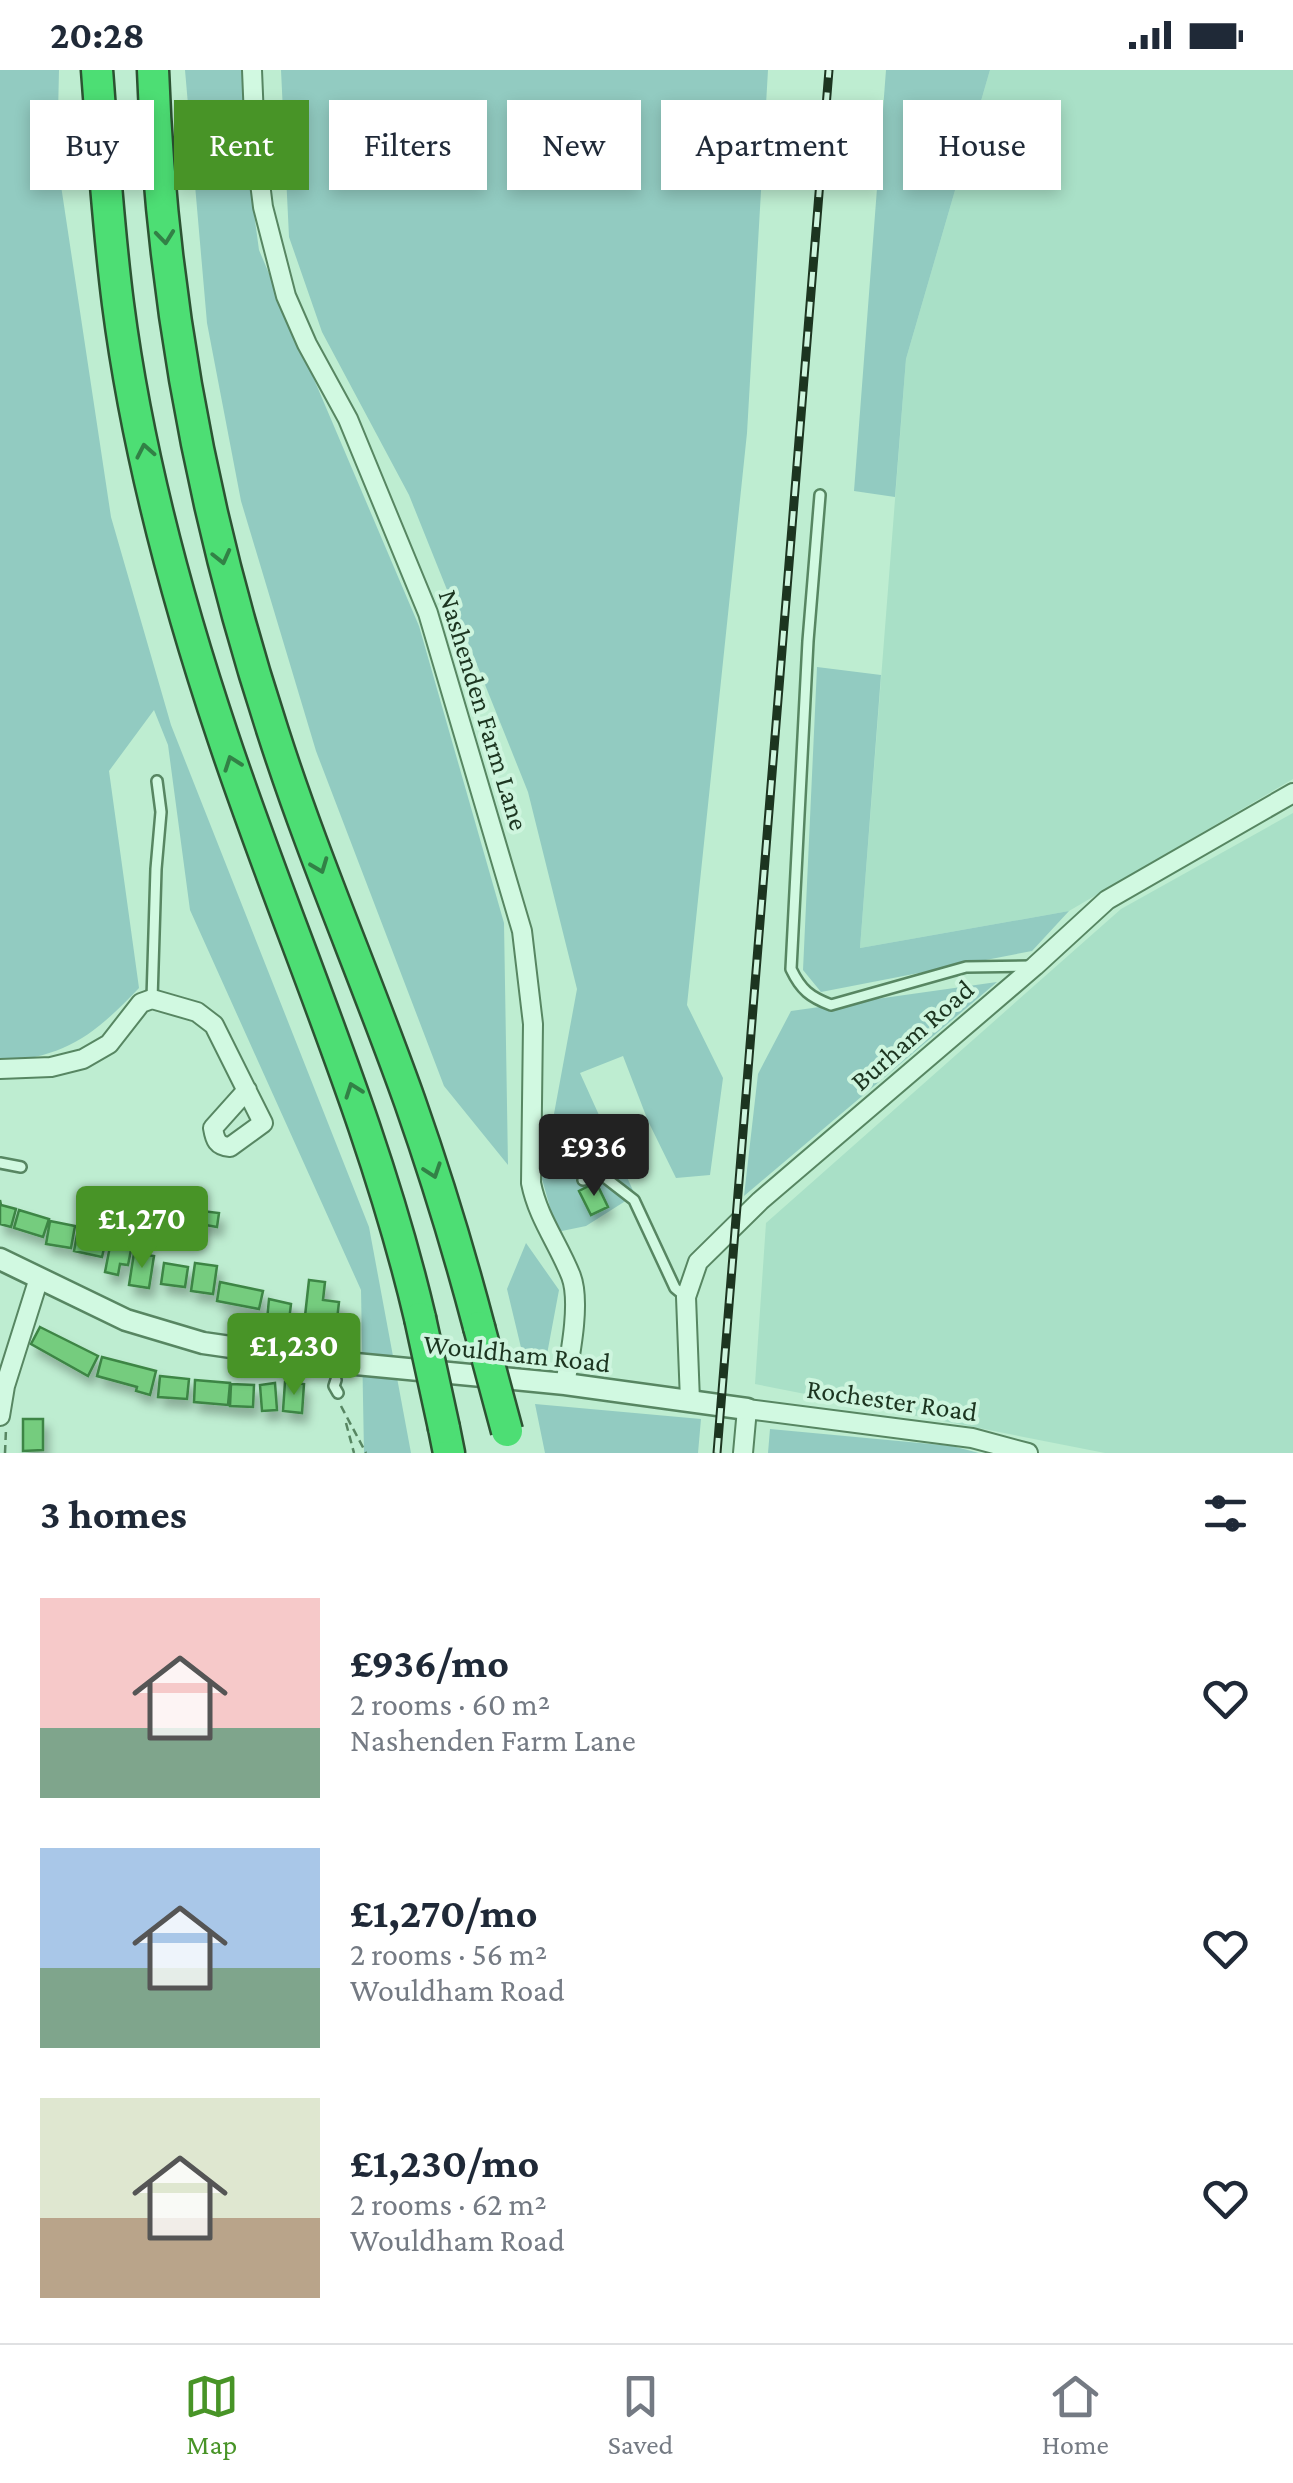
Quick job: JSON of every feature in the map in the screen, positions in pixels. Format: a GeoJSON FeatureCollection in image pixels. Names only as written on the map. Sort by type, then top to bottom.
{"type":"FeatureCollection","features":[{"type":"Feature","properties":{"kind":"highway"},"geometry":{"type":"LineString","coordinates":[[97,70],[118,306],[169,556],[223,738],[392,1206],[447,1440]]}},
{"type":"Feature","properties":{"kind":"highway"},"geometry":{"type":"LineString","coordinates":[[153,70],[175,320],[200,466],[230,590],[298,806],[410,1100],[455,1237],[509,1442]]}},
{"type":"Feature","properties":{"kind":"street","name":"Nashenden Farm Lane"},"geometry":{"type":"LineString","coordinates":[[252,70],[263,206],[286,296],[348,419],[428,613],[522,931],[533,1024],[531,1183],[536,1207],[573,1280],[572,1341],[565,1384]]}},
{"type":"Feature","properties":{"kind":"street","name":"Burham Road"},"geometry":{"type":"LineString","coordinates":[[690,1401],[686,1297],[698,1262],[760,1201],[1107,900],[1293,793]]}},
{"type":"Feature","properties":{"kind":"street"},"geometry":{"type":"LineString","coordinates":[[0,1069],[51,1066],[83,1059],[109,1044],[142,1003],[152,999],[197,1012],[214,1025],[247,1090]]}},
{"type":"Feature","properties":{"kind":"street","name":"Wouldham Road"},"geometry":{"type":"LineString","coordinates":[[0,1259],[126,1320],[203,1343],[334,1362],[565,1384],[746,1409]]}},
{"type":"Feature","properties":{"kind":"street"},"geometry":{"type":"LineString","coordinates":[[0,1416],[5,1386],[39,1278]]}},
{"type":"Feature","properties":{"kind":"street"},"geometry":{"type":"LineString","coordinates":[[743,1453],[746,1409]]}},
{"type":"Feature","properties":{"kind":"street","name":"Rochester Road"},"geometry":{"type":"LineString","coordinates":[[746,1409],[972,1438],[1028,1453]]}},
{"type":"Feature","properties":{"kind":"lane"},"geometry":{"type":"LineString","coordinates":[[820,495],[808,641],[791,969],[810,997],[831,1005],[966,967],[1034,966]]}},
{"type":"Feature","properties":{"kind":"lane"},"geometry":{"type":"LineString","coordinates":[[152,999],[161,812],[157,780]]}},
{"type":"Feature","properties":{"kind":"lane"},"geometry":{"type":"LineString","coordinates":[[0,1164],[21,1167]]}},
{"type":"Feature","properties":{"kind":"lane"},"geometry":{"type":"LineString","coordinates":[[583,1180],[603,1176],[634,1200],[674,1288],[686,1297]]}},
{"type":"Feature","properties":{"kind":"lane"},"geometry":{"type":"LineString","coordinates":[[336,1380],[338,1393]]}},
{"type":"Feature","properties":{"kind":"path"},"geometry":{"type":"LineString","coordinates":[[338,1393],[354,1453]]}},
{"type":"Feature","properties":{"kind":"path"},"geometry":{"type":"LineString","coordinates":[[344,1416],[366,1453]]}},
{"type":"Feature","properties":{"kind":"green space"},"geometry":{"type":"Polygon","coordinates":[[[990,70],[1293,70],[1293,779],[1069,911],[860,948],[906,359],[955,190],[1061,190],[1061,100],[981,100],[990,70]]]}},
{"type":"Feature","properties":{"kind":"green space"},"geometry":{"type":"Polygon","coordinates":[[[1293,813],[1293,1453],[1105,1453],[755,1384],[766,1223],[1121,909],[1293,813]]]}},
{"type":"Feature","properties":{"kind":"shaded area"},"geometry":{"type":"Polygon","coordinates":[[[0,70],[59,70],[58,100],[30,100],[30,190],[62,190],[111,517],[171,725],[369,1227],[411,1453],[364,1453],[361,1290],[190,910],[168,745],[154,710],[109,771],[139,988],[78,1041],[43,1055],[0,1061],[0,70]]]}},
{"type":"Feature","properties":{"kind":"shaded area"},"geometry":{"type":"Polygon","coordinates":[[[185,70],[242,70],[244,100],[188,100],[185,70]]]}},
{"type":"Feature","properties":{"kind":"shaded area"},"geometry":{"type":"Polygon","coordinates":[[[281,70],[768,70],[766,100],[661,100],[661,190],[761,190],[747,433],[687,1005],[723,1078],[710,1175],[676,1178],[623,1056],[580,1073],[635,1195],[586,1226],[557,1232],[542,1179],[577,989],[528,792],[409,495],[322,332],[289,237],[287,190],[309,190],[309,100],[282,100],[281,70]]]}},
{"type":"Feature","properties":{"kind":"shaded area"},"geometry":{"type":"Polygon","coordinates":[[[886,70],[990,70],[981,100],[903,100],[903,190],[955,190],[906,359],[895,497],[854,491],[877,190],[883,190],[886,70]]]}},
{"type":"Feature","properties":{"kind":"shaded area"},"geometry":{"type":"Polygon","coordinates":[[[195,190],[251,190],[259,250],[419,626],[504,923],[508,1165],[444,1086],[316,751],[241,501],[207,323],[195,190]]]}},
{"type":"Feature","properties":{"kind":"shaded area"},"geometry":{"type":"Polygon","coordinates":[[[817,667],[881,675],[860,948],[1069,911],[1032,951],[821,992],[803,970],[817,667]]]}},
{"type":"Feature","properties":{"kind":"shaded area"},"geometry":{"type":"Polygon","coordinates":[[[997,982],[744,1196],[758,1074],[791,1011],[997,982]]]}},
{"type":"Feature","properties":{"kind":"shaded area"},"geometry":{"type":"Polygon","coordinates":[[[526,1243],[559,1290],[545,1365],[523,1356],[507,1289],[526,1243]]]}},
{"type":"Feature","properties":{"kind":"shaded area"},"geometry":{"type":"Polygon","coordinates":[[[535,1404],[701,1419],[698,1453],[545,1453],[535,1404]]]}},
{"type":"Feature","properties":{"kind":"shaded area"},"geometry":{"type":"Polygon","coordinates":[[[770,1429],[952,1446],[979,1453],[768,1453],[770,1429]]]}},
{"type":"Feature","properties":{"kind":"building"},"geometry":{"type":"Polygon","coordinates":[[[596,1182],[608,1207],[591,1215],[579,1191],[596,1182]]]}},
{"type":"Feature","properties":{"kind":"building"},"geometry":{"type":"Polygon","coordinates":[[[0,1200],[1,1205],[16,1209],[11,1227],[0,1224],[0,1200]]]}},
{"type":"Feature","properties":{"kind":"building"},"geometry":{"type":"Polygon","coordinates":[[[19,1210],[49,1219],[43,1237],[14,1228],[19,1210]]]}},
{"type":"Feature","properties":{"kind":"building"},"geometry":{"type":"Polygon","coordinates":[[[202,1211],[219,1213],[217,1227],[200,1224],[202,1211]]]}},
{"type":"Feature","properties":{"kind":"building"},"geometry":{"type":"Polygon","coordinates":[[[50,1221],[75,1226],[71,1248],[46,1244],[50,1221]]]}},
{"type":"Feature","properties":{"kind":"building"},"geometry":{"type":"Polygon","coordinates":[[[78,1230],[107,1236],[102,1257],[74,1251],[78,1230]]]}},
{"type":"Feature","properties":{"kind":"building"},"geometry":{"type":"Polygon","coordinates":[[[111,1241],[132,1245],[128,1265],[120,1264],[118,1275],[105,1272],[111,1241]]]}},
{"type":"Feature","properties":{"kind":"building"},"geometry":{"type":"Polygon","coordinates":[[[134,1253],[154,1256],[149,1288],[129,1285],[134,1253]]]}},
{"type":"Feature","properties":{"kind":"building"},"geometry":{"type":"Polygon","coordinates":[[[164,1263],[188,1267],[185,1287],[161,1284],[164,1263]]]}},
{"type":"Feature","properties":{"kind":"building"},"geometry":{"type":"Polygon","coordinates":[[[195,1263],[217,1266],[213,1294],[191,1291],[195,1263]]]}},
{"type":"Feature","properties":{"kind":"building"},"geometry":{"type":"Polygon","coordinates":[[[309,1280],[325,1282],[323,1300],[339,1302],[337,1320],[305,1316],[309,1280]]]}},
{"type":"Feature","properties":{"kind":"building"},"geometry":{"type":"Polygon","coordinates":[[[220,1282],[263,1291],[259,1309],[217,1301],[220,1282]]]}},
{"type":"Feature","properties":{"kind":"building"},"geometry":{"type":"Polygon","coordinates":[[[269,1299],[291,1304],[289,1321],[267,1320],[269,1299]]]}},
{"type":"Feature","properties":{"kind":"building"},"geometry":{"type":"Polygon","coordinates":[[[40,1327],[98,1356],[88,1376],[31,1344],[40,1327]]]}},
{"type":"Feature","properties":{"kind":"building"},"geometry":{"type":"Polygon","coordinates":[[[102,1357],[156,1371],[150,1395],[136,1391],[137,1387],[97,1376],[102,1357]]]}},
{"type":"Feature","properties":{"kind":"building"},"geometry":{"type":"Polygon","coordinates":[[[160,1376],[189,1379],[187,1399],[158,1397],[160,1376]]]}},
{"type":"Feature","properties":{"kind":"building"},"geometry":{"type":"Polygon","coordinates":[[[195,1380],[230,1383],[228,1405],[194,1402],[195,1380]]]}},
{"type":"Feature","properties":{"kind":"building"},"geometry":{"type":"Polygon","coordinates":[[[285,1382],[304,1384],[302,1413],[283,1411],[285,1382]]]}},
{"type":"Feature","properties":{"kind":"building"},"geometry":{"type":"Polygon","coordinates":[[[275,1383],[277,1410],[262,1411],[260,1385],[275,1383]]]}},
{"type":"Feature","properties":{"kind":"building"},"geometry":{"type":"Polygon","coordinates":[[[231,1384],[254,1385],[253,1407],[230,1406],[231,1384]]]}},
{"type":"Feature","properties":{"kind":"building"},"geometry":{"type":"Polygon","coordinates":[[[23,1419],[43,1419],[43,1450],[23,1451],[23,1419]]]}},
{"type":"Feature","properties":{"kind":"railway"},"geometry":{"type":"LineString","coordinates":[[717,1453],[829,70]]}}]}
